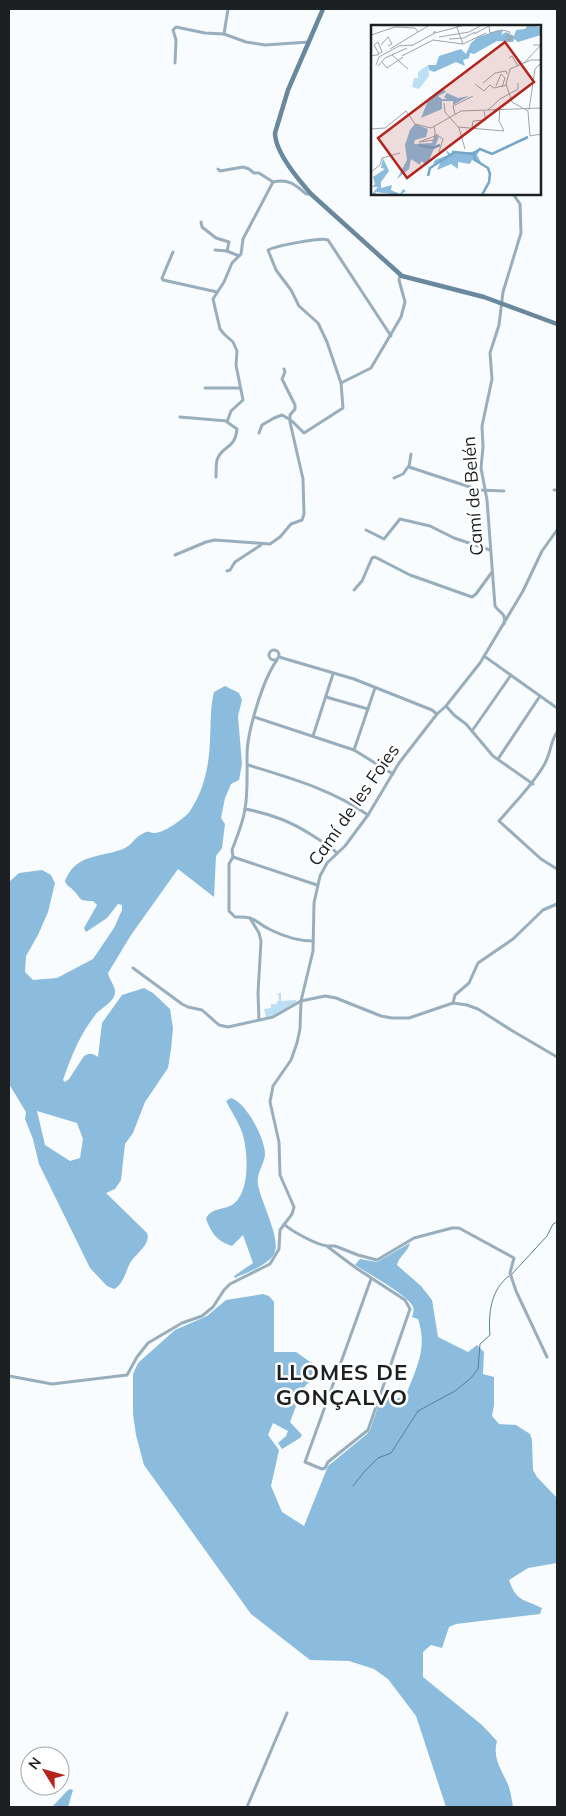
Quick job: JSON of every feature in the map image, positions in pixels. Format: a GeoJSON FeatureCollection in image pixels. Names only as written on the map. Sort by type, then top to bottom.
{"type":"FeatureCollection","features":[{"type":"Feature","properties":{"kind":"main road"},"geometry":{"type":"LineString","coordinates":[[324,9],[281,108],[275,139],[296,175],[311,194],[400,274],[407,278],[467,292],[557,324]]}},
{"type":"Feature","properties":{"kind":"street"},"geometry":{"type":"LineString","coordinates":[[224,34],[228,9]]}},
{"type":"Feature","properties":{"kind":"street"},"geometry":{"type":"LineString","coordinates":[[175,63],[176,40],[173,30],[176,27],[205,33],[224,34],[246,42],[264,45],[309,42]]}},
{"type":"Feature","properties":{"kind":"street"},"geometry":{"type":"LineString","coordinates":[[218,169],[220,171],[243,167],[250,169],[254,173],[259,173],[274,182],[293,182],[306,194],[311,194]]}},
{"type":"Feature","properties":{"kind":"street"},"geometry":{"type":"LineString","coordinates":[[227,420],[231,411],[243,400],[236,365],[236,350],[233,342],[220,329],[213,299],[224,282],[232,264],[239,256],[243,238],[274,182]]}},
{"type":"Feature","properties":{"kind":"street","name":"Camí de Belén"},"geometry":{"type":"LineString","coordinates":[[504,624],[505,618],[503,614],[495,606],[485,491],[481,468],[484,447],[482,426],[492,379],[490,354],[498,331],[503,292],[521,233],[520,204],[513,195]]}},
{"type":"Feature","properties":{"kind":"street"},"geometry":{"type":"LineString","coordinates":[[201,222],[202,226],[216,238],[229,242],[226,251]]}},
{"type":"Feature","properties":{"kind":"street"},"geometry":{"type":"LineString","coordinates":[[259,433],[262,425],[282,416],[290,420],[304,433],[343,408],[341,383],[327,342],[318,323],[299,306],[291,290],[276,270],[268,252],[272,248],[324,238],[329,241],[391,336]]}},
{"type":"Feature","properties":{"kind":"street"},"geometry":{"type":"LineString","coordinates":[[215,250],[226,251],[239,256]]}},
{"type":"Feature","properties":{"kind":"street"},"geometry":{"type":"LineString","coordinates":[[173,252],[162,278],[163,280],[217,292]]}},
{"type":"Feature","properties":{"kind":"street"},"geometry":{"type":"LineString","coordinates":[[341,383],[371,368],[401,318],[405,306],[400,274]]}},
{"type":"Feature","properties":{"kind":"street"},"geometry":{"type":"LineString","coordinates":[[175,555],[215,540],[245,541],[262,544],[274,542],[288,526],[302,520],[304,514],[303,479],[290,425],[290,415],[295,409],[295,404],[282,379],[285,372],[284,369]]}},
{"type":"Feature","properties":{"kind":"street"},"geometry":{"type":"LineString","coordinates":[[205,388],[240,388]]}},
{"type":"Feature","properties":{"kind":"street"},"geometry":{"type":"LineString","coordinates":[[180,417],[227,420],[237,429],[236,440],[219,456],[216,462],[216,477]]}},
{"type":"Feature","properties":{"kind":"street"},"geometry":{"type":"LineString","coordinates":[[394,478],[403,474],[409,467],[411,454]]}},
{"type":"Feature","properties":{"kind":"street"},"geometry":{"type":"LineString","coordinates":[[409,467],[485,491],[504,491]]}},
{"type":"Feature","properties":{"kind":"street"},"geometry":{"type":"LineString","coordinates":[[366,530],[384,539],[400,519],[430,526],[454,538],[490,550]]}},
{"type":"Feature","properties":{"kind":"street","name":"Camí de les Foies"},"geometry":{"type":"LineString","coordinates":[[284,1224],[293,1212],[294,1204],[280,1175],[279,1142],[270,1102],[273,1086],[291,1060],[296,1048],[300,1029],[301,1001],[313,954],[314,903],[317,885],[324,867],[345,846],[393,774],[437,714],[446,706],[484,656],[523,592],[542,551],[557,530]]}},
{"type":"Feature","properties":{"kind":"street"},"geometry":{"type":"LineString","coordinates":[[227,571],[230,570],[235,562],[262,544]]}},
{"type":"Feature","properties":{"kind":"street"},"geometry":{"type":"LineString","coordinates":[[354,590],[362,581],[374,557],[410,575],[472,596],[476,594],[492,571]]}},
{"type":"Feature","properties":{"kind":"street"},"geometry":{"type":"LineString","coordinates":[[269,672],[270,652],[275,650],[279,653],[278,658],[269,672],[254,717],[247,755],[245,809],[232,850],[233,856],[228,864],[229,911],[235,917],[250,918],[271,930],[305,941],[313,941]]}},
{"type":"Feature","properties":{"kind":"street"},"geometry":{"type":"LineString","coordinates":[[484,656],[557,708]]}},
{"type":"Feature","properties":{"kind":"street"},"geometry":{"type":"LineString","coordinates":[[270,657],[273,660],[278,658],[337,674],[432,710],[437,714]]}},
{"type":"Feature","properties":{"kind":"street"},"geometry":{"type":"LineString","coordinates":[[313,736],[333,674]]}},
{"type":"Feature","properties":{"kind":"street"},"geometry":{"type":"LineString","coordinates":[[472,731],[511,675]]}},
{"type":"Feature","properties":{"kind":"street"},"geometry":{"type":"LineString","coordinates":[[354,750],[375,688]]}},
{"type":"Feature","properties":{"kind":"street"},"geometry":{"type":"LineString","coordinates":[[326,696],[368,709]]}},
{"type":"Feature","properties":{"kind":"street"},"geometry":{"type":"LineString","coordinates":[[498,759],[540,696]]}},
{"type":"Feature","properties":{"kind":"street"},"geometry":{"type":"LineString","coordinates":[[446,706],[498,759],[533,784]]}},
{"type":"Feature","properties":{"kind":"street"},"geometry":{"type":"LineString","coordinates":[[254,717],[354,750],[393,774]]}},
{"type":"Feature","properties":{"kind":"street"},"geometry":{"type":"LineString","coordinates":[[557,732],[553,739],[549,757],[533,784],[499,821],[541,859],[557,869]]}},
{"type":"Feature","properties":{"kind":"street"},"geometry":{"type":"LineString","coordinates":[[248,765],[302,781],[329,792],[368,814]]}},
{"type":"Feature","properties":{"kind":"street"},"geometry":{"type":"LineString","coordinates":[[245,809],[271,814],[286,820],[324,842],[337,853]]}},
{"type":"Feature","properties":{"kind":"street"},"geometry":{"type":"LineString","coordinates":[[233,856],[317,885]]}},
{"type":"Feature","properties":{"kind":"street"},"geometry":{"type":"LineString","coordinates":[[453,1003],[456,995],[469,983],[478,963],[513,939],[543,910],[557,904]]}},
{"type":"Feature","properties":{"kind":"street"},"geometry":{"type":"LineString","coordinates":[[250,918],[259,933],[261,941],[258,993],[259,1020]]}},
{"type":"Feature","properties":{"kind":"street"},"geometry":{"type":"LineString","coordinates":[[133,968],[182,1004],[206,1012],[219,1026],[228,1027],[275,1016],[301,1001],[325,996],[336,998],[381,1016],[402,1019],[453,1003],[478,1009],[557,1056]]}},
{"type":"Feature","properties":{"kind":"street"},"geometry":{"type":"LineString","coordinates":[[9,1376],[52,1384],[127,1375],[131,1371],[137,1357],[148,1343],[182,1322],[202,1316],[213,1307],[230,1284],[270,1264],[277,1254],[279,1235],[284,1224],[293,1231],[328,1246],[371,1279],[405,1300],[409,1305],[410,1311],[368,1430],[328,1462],[322,1470],[304,1462],[371,1279]]}},
{"type":"Feature","properties":{"kind":"street"},"geometry":{"type":"LineString","coordinates":[[328,1246],[335,1246],[377,1260],[414,1238],[452,1228],[459,1228],[514,1258],[511,1275],[516,1291],[547,1356]]}},
{"type":"Feature","properties":{"kind":"street"},"geometry":{"type":"LineString","coordinates":[[247,1807],[287,1713]]}},
{"type":"Feature","properties":{"kind":"shaded area"},"geometry":{"type":"Polygon","coordinates":[[[225,686],[239,693],[242,700],[238,716],[242,764],[239,780],[231,784],[225,798],[221,818],[225,824],[222,848],[216,856],[214,897],[178,869],[131,935],[108,973],[115,989],[115,995],[96,1014],[85,1030],[63,1080],[65,1082],[69,1079],[84,1056],[92,1054],[98,1057],[102,1023],[122,995],[144,988],[153,993],[170,1009],[173,1028],[168,1068],[145,1102],[133,1133],[125,1144],[121,1180],[115,1189],[106,1193],[148,1236],[144,1247],[130,1263],[122,1281],[114,1289],[107,1286],[90,1268],[39,1164],[33,1139],[25,1119],[26,1112],[9,1084],[9,882],[19,873],[42,870],[51,875],[55,883],[48,912],[26,956],[25,972],[33,980],[57,978],[93,959],[114,928],[122,910],[122,905],[118,904],[107,918],[86,932],[84,928],[97,905],[93,901],[81,899],[65,881],[75,865],[82,861],[123,849],[145,832],[155,833],[164,831],[190,811],[199,795],[207,769],[214,692],[225,686]],[[37,1111],[45,1145],[70,1161],[80,1158],[83,1139],[77,1123],[37,1111]]]}},
{"type":"Feature","properties":{"kind":"shaded area"},"geometry":{"type":"Polygon","coordinates":[[[278,993],[281,993],[281,1001],[296,1000],[296,1002],[274,1015],[266,1017],[264,1009],[271,1008],[271,1004],[277,1004],[277,1001],[279,1001],[278,993]]]}},
{"type":"Feature","properties":{"kind":"shaded area"},"geometry":{"type":"Polygon","coordinates":[[[231,1098],[243,1106],[249,1114],[262,1140],[265,1155],[258,1177],[258,1184],[273,1230],[276,1247],[274,1254],[267,1262],[235,1278],[234,1276],[253,1263],[243,1235],[232,1246],[222,1242],[210,1229],[206,1219],[210,1213],[232,1205],[238,1199],[245,1181],[246,1149],[239,1124],[226,1101],[231,1098]]]}},
{"type":"Feature","properties":{"kind":"shaded area"},"geometry":{"type":"Polygon","coordinates":[[[410,1243],[397,1265],[421,1286],[432,1300],[438,1337],[468,1352],[477,1345],[484,1352],[483,1374],[494,1377],[492,1416],[499,1424],[516,1425],[530,1434],[533,1470],[537,1477],[557,1498],[557,1563],[528,1568],[509,1580],[514,1592],[518,1596],[542,1608],[540,1614],[456,1624],[449,1627],[442,1648],[431,1645],[423,1652],[423,1677],[482,1725],[497,1741],[497,1760],[509,1787],[513,1807],[446,1807],[416,1716],[388,1679],[374,1669],[349,1661],[310,1660],[251,1614],[144,1465],[136,1435],[133,1414],[133,1374],[138,1363],[175,1330],[207,1316],[226,1300],[263,1294],[269,1296],[274,1302],[274,1352],[296,1352],[326,1373],[307,1384],[302,1390],[290,1422],[302,1435],[300,1438],[282,1449],[278,1443],[286,1436],[288,1431],[273,1423],[268,1435],[279,1450],[271,1486],[282,1512],[304,1526],[328,1466],[367,1434],[382,1395],[396,1399],[406,1395],[414,1376],[422,1340],[418,1319],[412,1317],[413,1306],[394,1289],[355,1265],[360,1259],[377,1262],[410,1243]]]}},
{"type":"Feature","properties":{"kind":"shaded area"},"geometry":{"type":"Polygon","coordinates":[[[70,1789],[73,1790],[68,1807],[52,1807],[62,1796],[70,1796],[70,1789]]]}},
{"type":"Feature","properties":{"kind":"waterway"},"geometry":{"type":"LineString","coordinates":[[512,1274],[547,1236],[553,1224],[557,1222]]}},
{"type":"Feature","properties":{"kind":"waterway"},"geometry":{"type":"LineString","coordinates":[[353,1486],[378,1458],[391,1453],[418,1411],[455,1391],[471,1378],[478,1369],[480,1344],[490,1335],[492,1302],[498,1288],[509,1276]]}},
{"type":"Feature","properties":{"kind":"district","name":"LLOMES DE GONÇALVO"},"geometry":{"type":"Point","coordinates":[342,1384]}}]}
